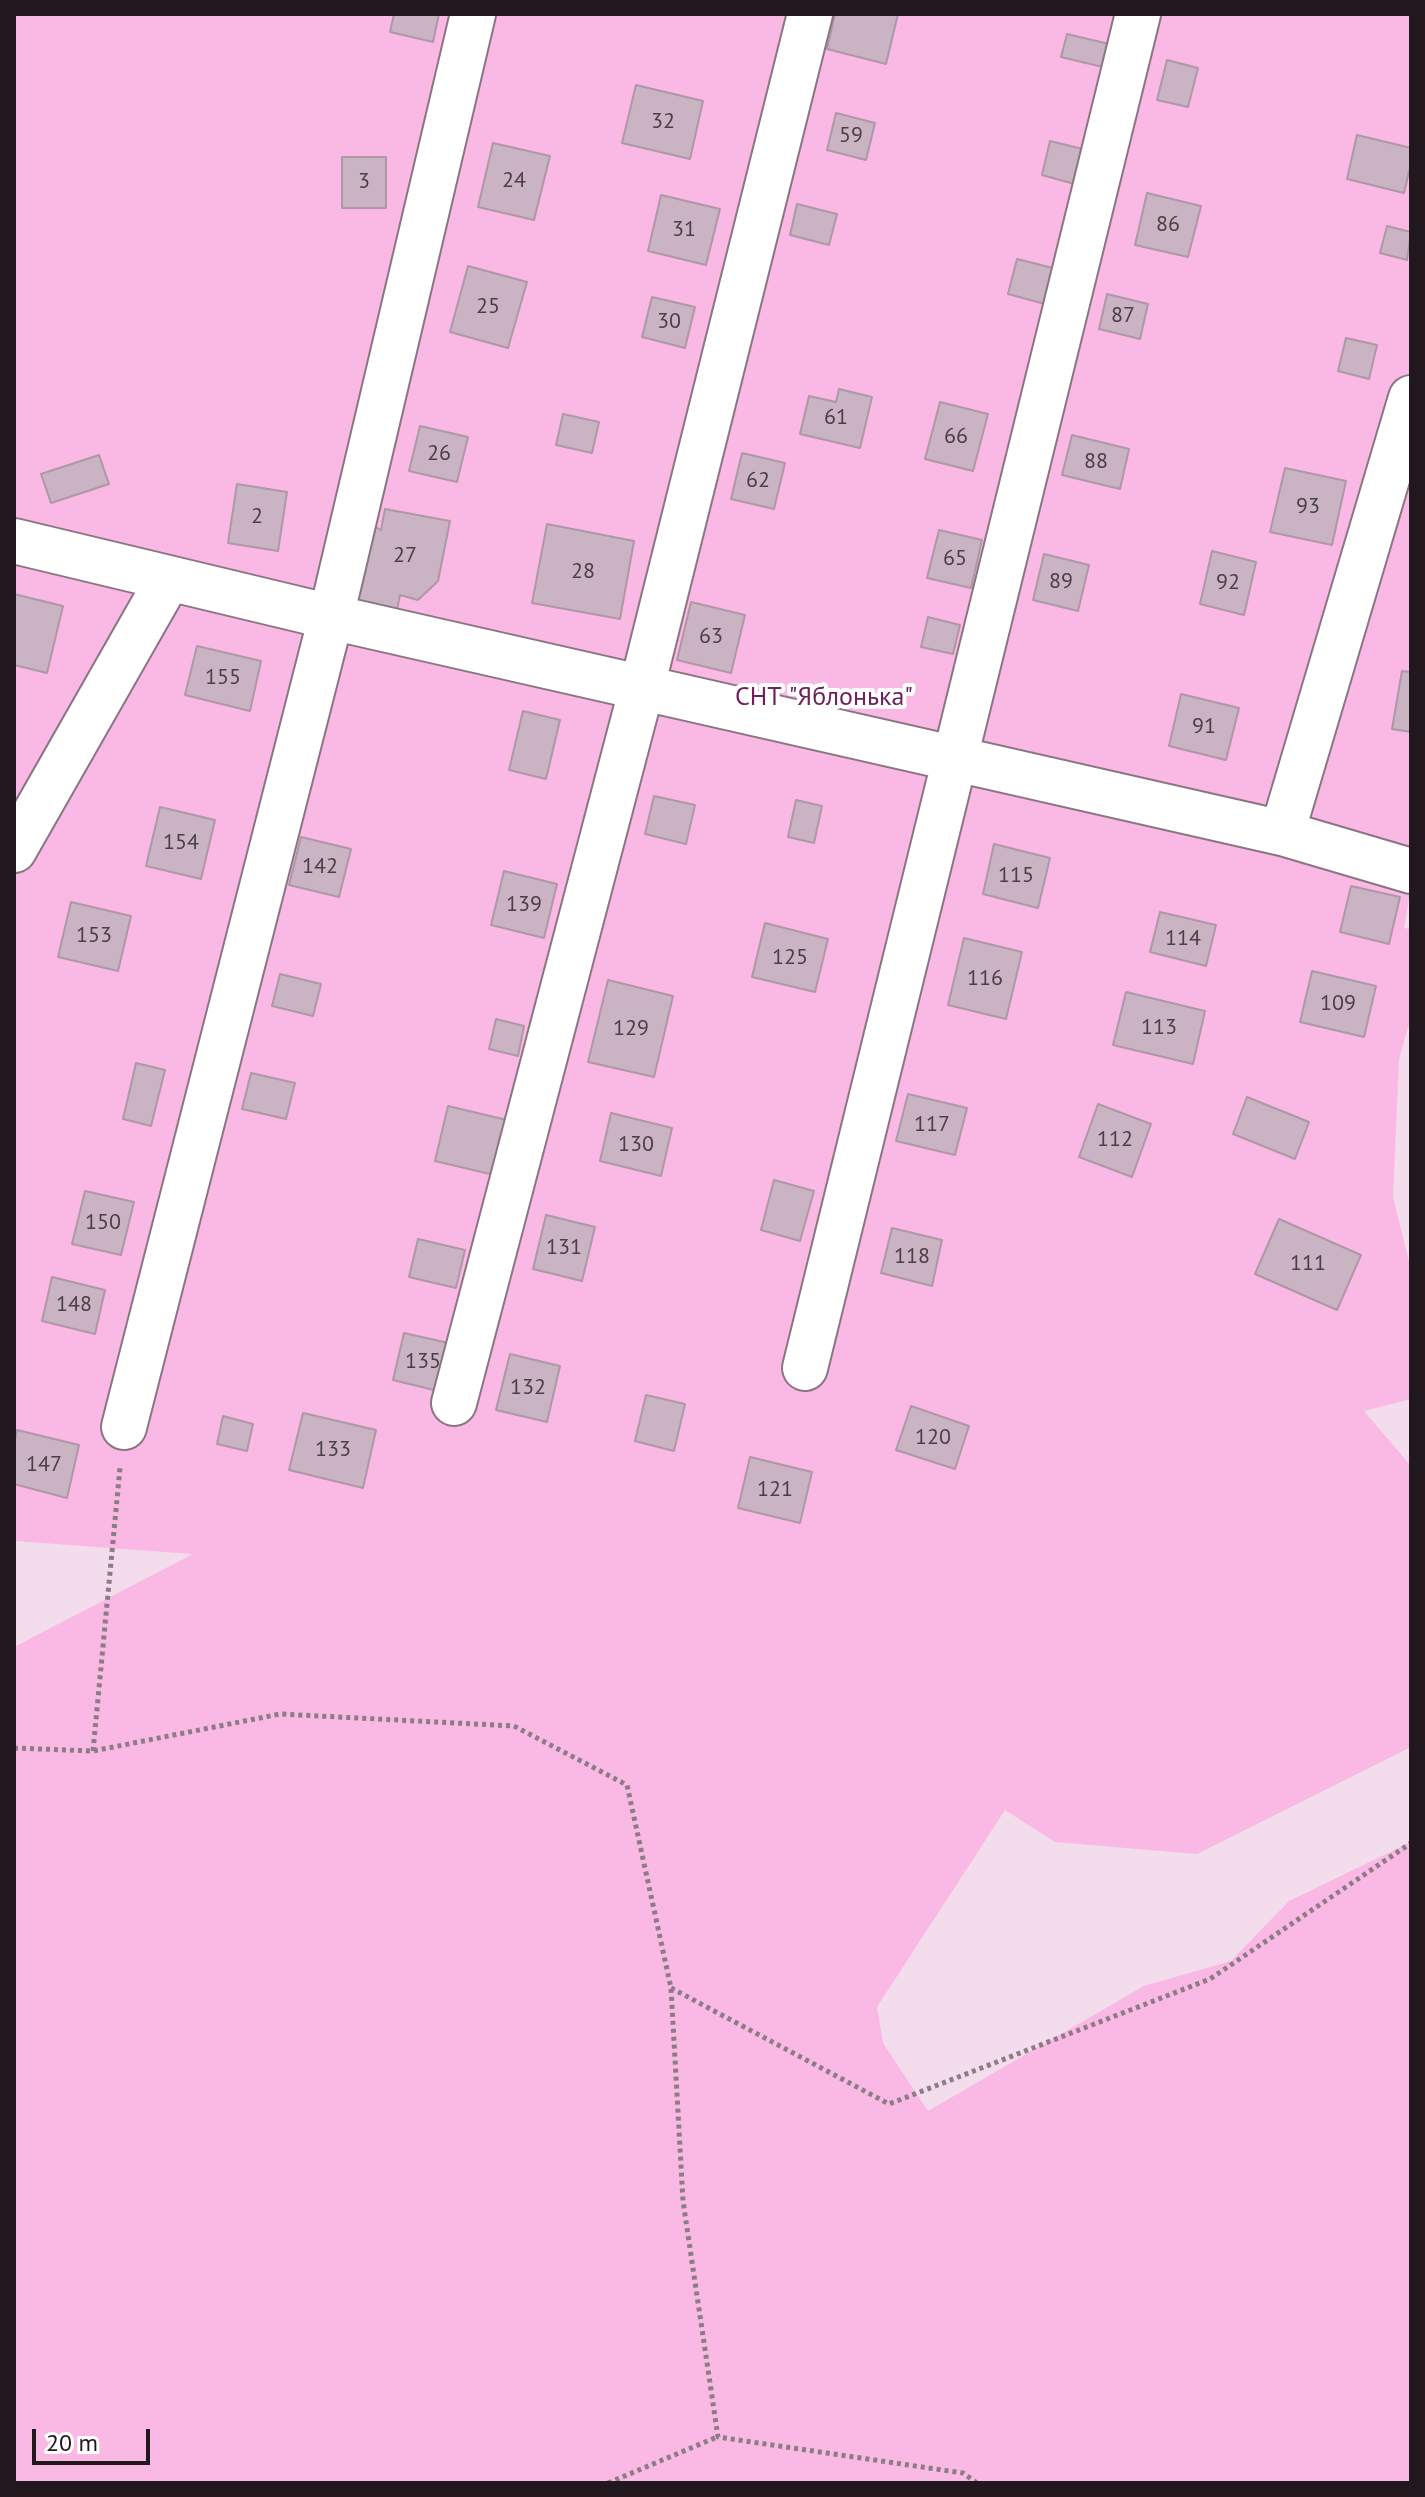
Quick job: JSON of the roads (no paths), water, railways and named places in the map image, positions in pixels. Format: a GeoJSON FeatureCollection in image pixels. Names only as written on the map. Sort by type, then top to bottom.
{"type":"FeatureCollection","features":[{"type":"Feature","properties":{"kind":"street"},"geometry":{"type":"LineString","coordinates":[[124,1427],[331,617],[473,14]]}},
{"type":"Feature","properties":{"kind":"street"},"geometry":{"type":"LineString","coordinates":[[454,1403],[642,687],[810,14]]}},
{"type":"Feature","properties":{"kind":"street"},"geometry":{"type":"LineString","coordinates":[[805,1368],[1138,14]]}},
{"type":"Feature","properties":{"kind":"street"},"geometry":{"type":"LineString","coordinates":[[1282,833],[1411,398]]}},
{"type":"Feature","properties":{"kind":"street"},"geometry":{"type":"LineString","coordinates":[[14,541],[331,617],[1282,833],[1411,871]]}},
{"type":"Feature","properties":{"kind":"street"},"geometry":{"type":"LineString","coordinates":[[14,850],[169,578]]}},
{"type":"Feature","properties":{"kind":"park label","name":"СНТ \"Яблонька\""},"geometry":{"type":"Point","coordinates":[824,698]}}]}
